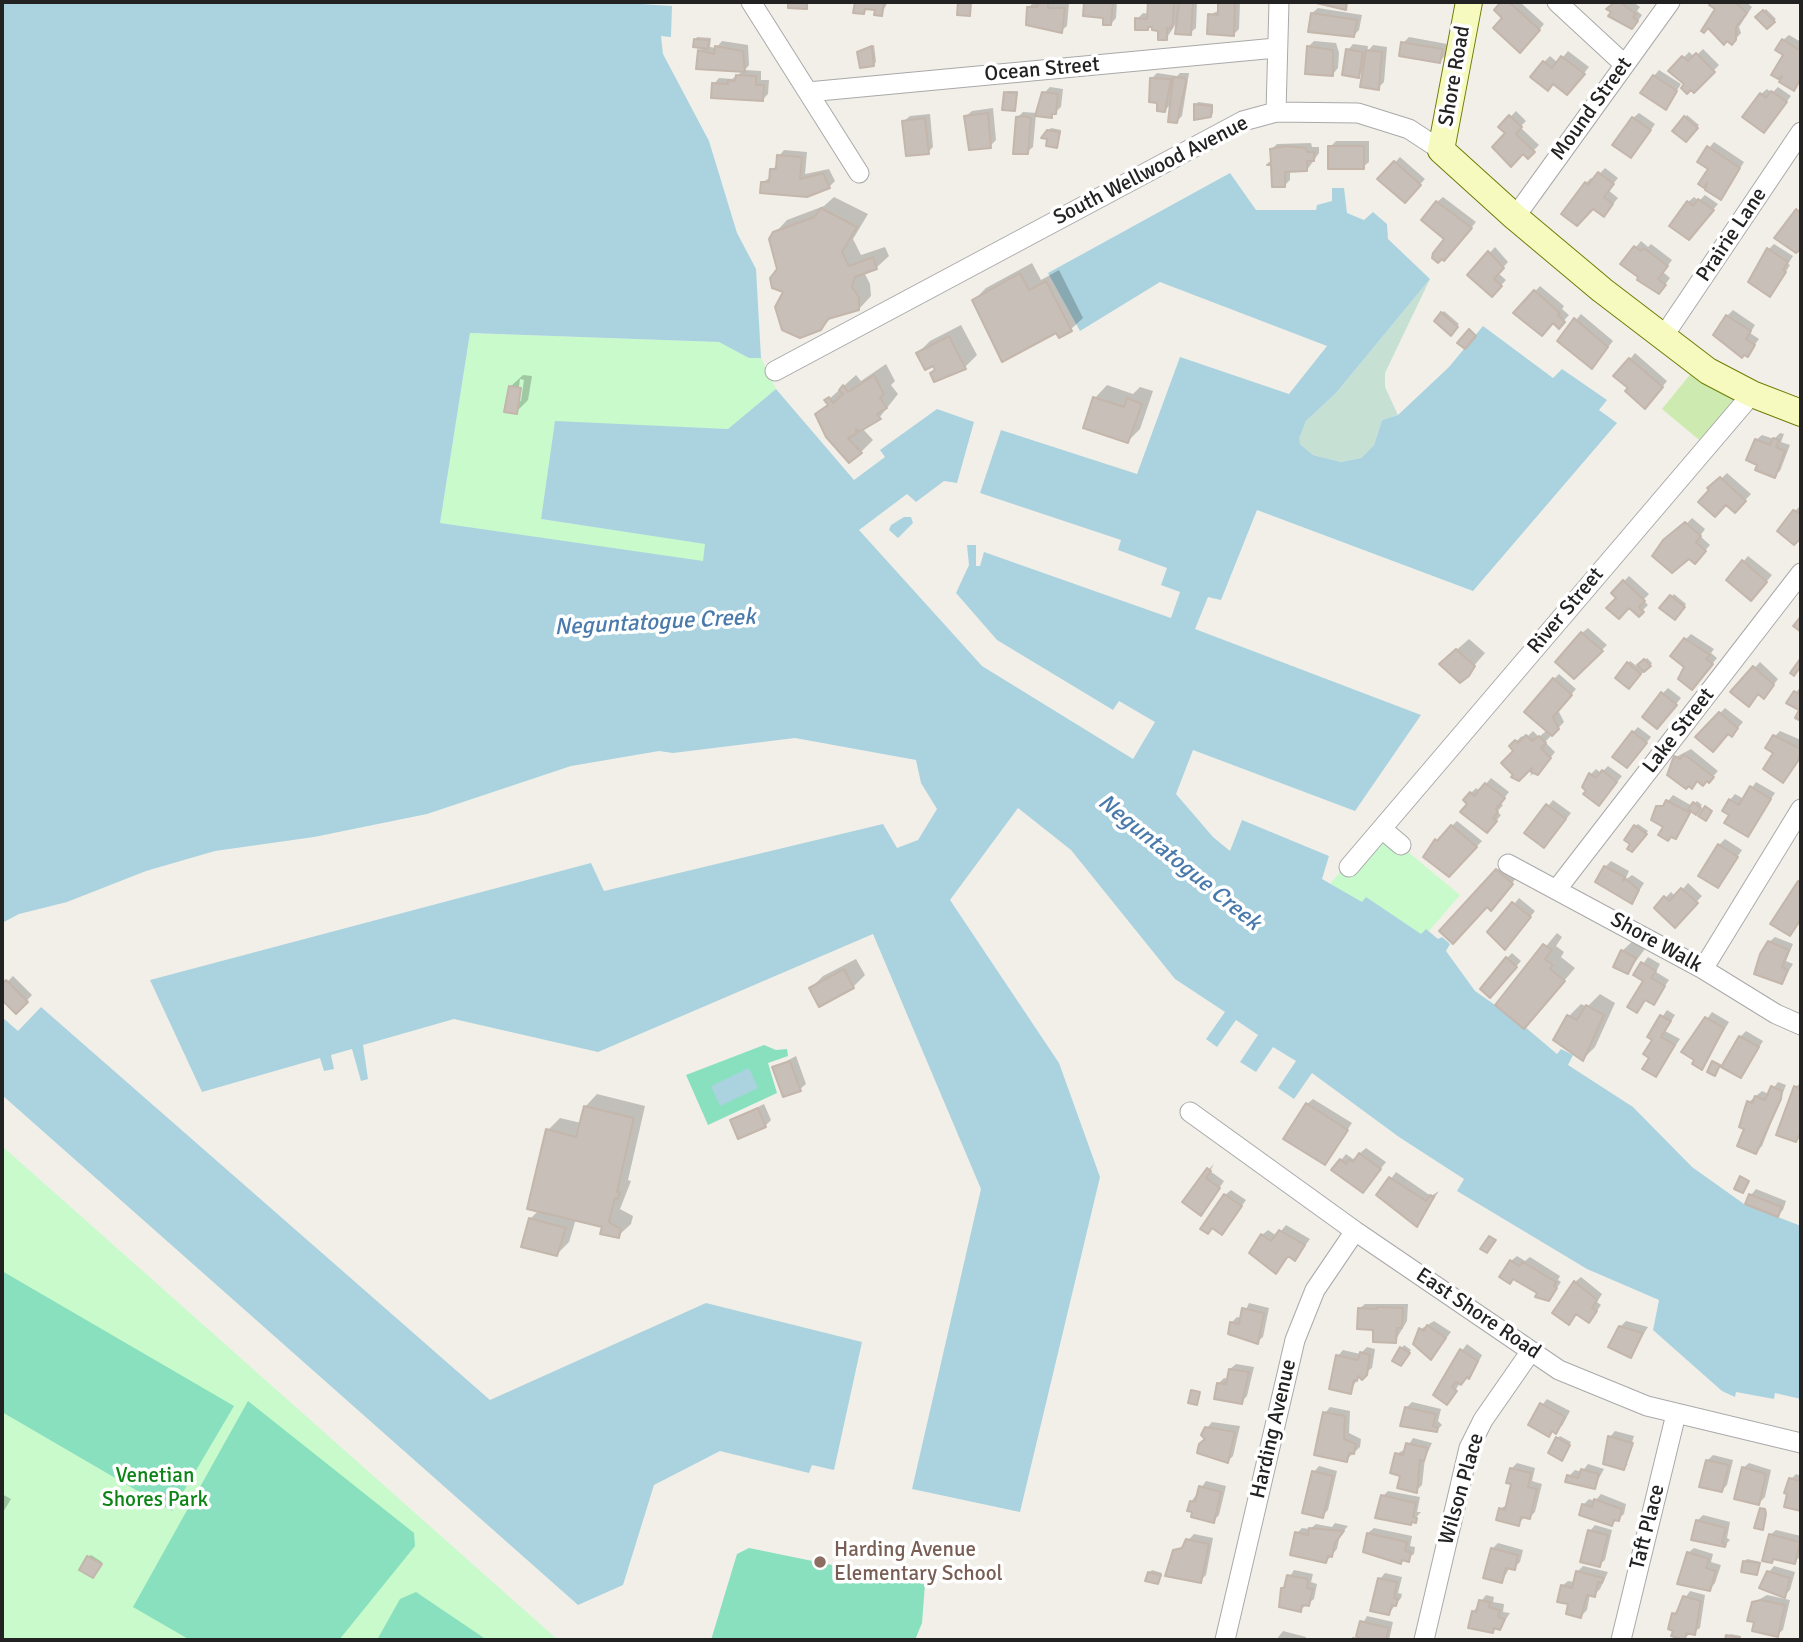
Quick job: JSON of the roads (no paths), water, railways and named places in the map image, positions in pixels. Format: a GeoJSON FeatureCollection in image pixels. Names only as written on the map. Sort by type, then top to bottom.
{"type":"FeatureCollection","features":[{"type":"Feature","properties":{"kind":"street"},"geometry":{"type":"LineString","coordinates":[[751,2],[859,173]]}},
{"type":"Feature","properties":{"kind":"street"},"geometry":{"type":"LineString","coordinates":[[1276,113],[1279,2]]}},
{"type":"Feature","properties":{"kind":"street","name":"Shore Road"},"geometry":{"type":"LineString","coordinates":[[1441,150],[1469,2]]}},
{"type":"Feature","properties":{"kind":"street"},"geometry":{"type":"LineString","coordinates":[[1557,2],[1624,64]]}},
{"type":"Feature","properties":{"kind":"street","name":"Mound Street"},"geometry":{"type":"LineString","coordinates":[[1515,218],[1670,2]]}},
{"type":"Feature","properties":{"kind":"street","name":"Ocean Street"},"geometry":{"type":"LineString","coordinates":[[808,92],[1276,48]]}},
{"type":"Feature","properties":{"kind":"street","name":"South Wellwood Avenue"},"geometry":{"type":"LineString","coordinates":[[775,372],[1222,130],[1276,113],[1370,116],[1409,129],[1441,150],[1515,218],[1663,337],[1717,376],[1752,394],[1801,413]]}},
{"type":"Feature","properties":{"kind":"street","name":"Prairie Lane"},"geometry":{"type":"LineString","coordinates":[[1663,337],[1801,132]]}},
{"type":"Feature","properties":{"kind":"street","name":"River Street"},"geometry":{"type":"LineString","coordinates":[[1349,867],[1752,394]]}},
{"type":"Feature","properties":{"kind":"street","name":"Lake Street"},"geometry":{"type":"LineString","coordinates":[[1557,889],[1801,573]]}},
{"type":"Feature","properties":{"kind":"street"},"geometry":{"type":"LineString","coordinates":[[1703,969],[1801,809]]}},
{"type":"Feature","properties":{"kind":"street"},"geometry":{"type":"LineString","coordinates":[[1382,829],[1401,845]]}},
{"type":"Feature","properties":{"kind":"street","name":"Shore Walk"},"geometry":{"type":"LineString","coordinates":[[1508,864],[1703,969],[1776,1014],[1801,1025]]}},
{"type":"Feature","properties":{"kind":"street","name":"East Shore Road"},"geometry":{"type":"LineString","coordinates":[[1190,1112],[1355,1231],[1559,1370],[1590,1385],[1676,1414],[1801,1443]]}},
{"type":"Feature","properties":{"kind":"street","name":"Harding Avenue"},"geometry":{"type":"LineString","coordinates":[[1225,1640],[1295,1339],[1315,1290],[1355,1231]]}},
{"type":"Feature","properties":{"kind":"street","name":"Wilson Place"},"geometry":{"type":"LineString","coordinates":[[1423,1640],[1472,1440],[1531,1351]]}},
{"type":"Feature","properties":{"kind":"street","name":"Taft Place"},"geometry":{"type":"LineString","coordinates":[[1620,1640],[1676,1414]]}},
{"type":"Feature","properties":{"kind":"water","name":"Neguntatogue Creek"},"geometry":{"type":"Polygon","coordinates":[[[2,2],[611,2],[672,6],[671,37],[661,36],[663,54],[709,141],[737,233],[756,269],[761,358],[749,358],[719,342],[470,333],[440,523],[703,561],[705,544],[541,519],[555,421],[728,429],[776,389],[854,480],[885,457],[880,450],[937,409],[974,422],[957,483],[944,481],[916,502],[907,494],[859,530],[982,666],[1133,759],[1155,722],[1119,701],[1113,710],[997,640],[956,593],[969,565],[967,545],[976,545],[976,566],[980,566],[984,552],[1171,618],[1180,592],[1161,585],[1167,568],[1118,550],[1121,540],[980,493],[1001,430],[1137,474],[1180,357],[1289,394],[1327,346],[1160,282],[1080,331],[1048,273],[1230,173],[1256,210],[1316,210],[1317,205],[1332,201],[1332,188],[1344,188],[1347,213],[1364,220],[1373,212],[1387,224],[1388,239],[1430,279],[1336,393],[1306,421],[1299,438],[1300,444],[1313,455],[1341,462],[1361,458],[1374,445],[1382,420],[1398,415],[1449,367],[1483,326],[1553,378],[1562,369],[1607,400],[1599,410],[1617,423],[1473,591],[1257,510],[1221,600],[1208,597],[1195,629],[1421,715],[1355,811],[1193,750],[1176,794],[1213,837],[1230,851],[1242,820],[1329,856],[1322,879],[1362,902],[1366,897],[1421,934],[1426,929],[1438,939],[1442,937],[1450,944],[1446,951],[1475,991],[1518,1021],[1557,1054],[1561,1049],[1573,1055],[1568,1065],[1633,1107],[1692,1167],[1744,1204],[1801,1226],[1801,1399],[1775,1393],[1774,1399],[1736,1392],[1735,1397],[1722,1391],[1653,1330],[1659,1300],[1587,1269],[1457,1191],[1464,1179],[1399,1137],[1312,1073],[1294,1099],[1278,1088],[1296,1061],[1273,1047],[1256,1072],[1240,1062],[1258,1035],[1236,1020],[1217,1047],[1206,1039],[1225,1012],[1175,979],[1071,850],[1018,808],[950,900],[1059,1063],[1100,1177],[1020,1512],[912,1489],[981,1189],[873,934],[598,1052],[454,1019],[363,1045],[368,1079],[361,1081],[352,1049],[331,1055],[334,1069],[324,1071],[320,1058],[202,1092],[150,980],[591,863],[604,891],[883,824],[897,848],[918,840],[937,809],[921,783],[916,760],[795,738],[673,753],[659,751],[571,766],[427,814],[314,837],[215,851],[146,871],[67,902],[19,914],[2,923],[2,2]]]}},
{"type":"Feature","properties":{"kind":"water"},"geometry":{"type":"Polygon","coordinates":[[[904,517],[911,517],[913,523],[898,538],[889,530],[891,525],[904,517]]]}},
{"type":"Feature","properties":{"kind":"water"},"geometry":{"type":"Polygon","coordinates":[[[41,1007],[490,1400],[706,1303],[862,1342],[834,1470],[812,1465],[809,1473],[720,1451],[654,1485],[623,1585],[578,1605],[2,1095],[2,1017],[18,1031],[41,1007]]]}},
{"type":"Feature","properties":{"kind":"water"},"geometry":{"type":"Polygon","coordinates":[[[749,1068],[758,1088],[720,1106],[711,1086],[749,1068]]]}},
{"type":"Feature","properties":{"kind":"place","name":"Harding Avenue Elementary School"},"geometry":{"type":"Point","coordinates":[820,1562]}},
{"type":"Feature","properties":{"kind":"park label","name":"Venetian Shores Park"},"geometry":{"type":"Point","coordinates":[155,1488]}}]}
